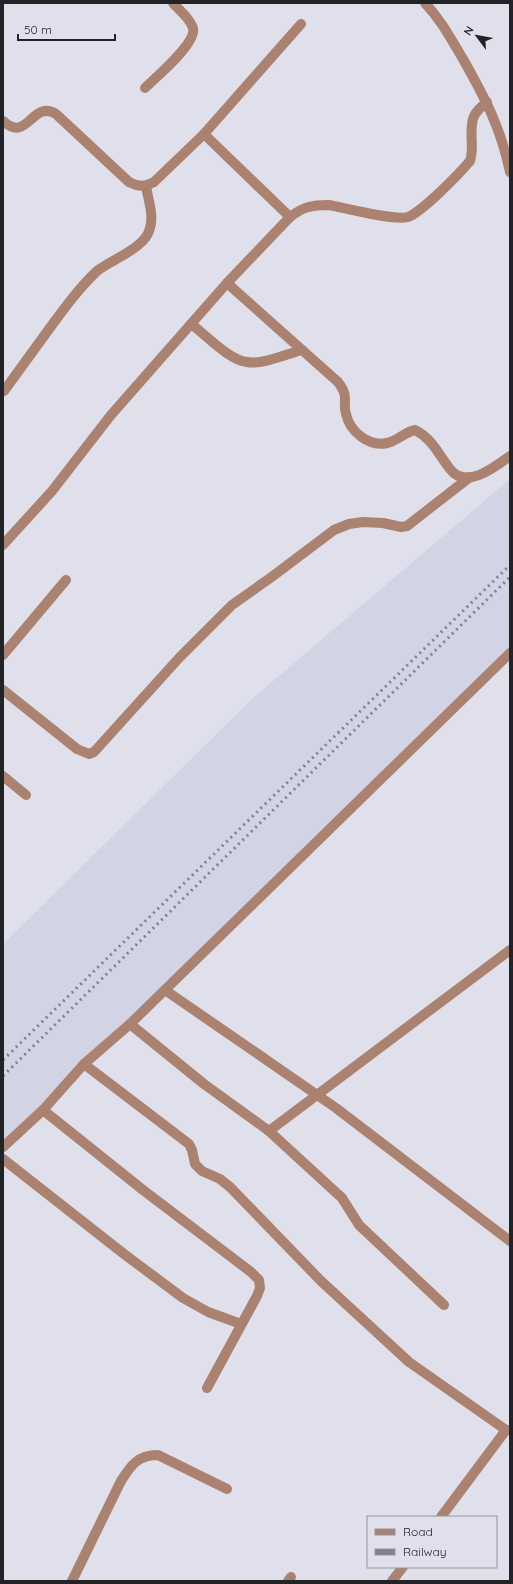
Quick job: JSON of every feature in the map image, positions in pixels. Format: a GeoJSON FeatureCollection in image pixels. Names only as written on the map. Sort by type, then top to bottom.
{"type":"FeatureCollection","features":[{"type":"Feature","properties":{"kind":"street"},"geometry":{"type":"LineString","coordinates":[[145,88],[186,47],[193,36],[193,28],[190,23],[173,3]]}},
{"type":"Feature","properties":{"kind":"street"},"geometry":{"type":"LineString","coordinates":[[425,3],[445,28],[487,102],[502,139],[510,172]]}},
{"type":"Feature","properties":{"kind":"street"},"geometry":{"type":"LineString","coordinates":[[3,121],[9,126],[16,128],[24,126],[42,110],[50,110],[129,182],[138,186],[146,186],[154,182],[204,134],[300,24]]}},
{"type":"Feature","properties":{"kind":"street"},"geometry":{"type":"LineString","coordinates":[[3,545],[52,491],[111,415],[227,283],[290,217],[300,209],[319,205],[328,205],[396,218],[407,217],[418,212],[470,161],[472,155],[472,123],[478,110],[487,102]]}},
{"type":"Feature","properties":{"kind":"street"},"geometry":{"type":"LineString","coordinates":[[204,134],[290,217]]}},
{"type":"Feature","properties":{"kind":"street"},"geometry":{"type":"LineString","coordinates":[[4,391],[87,281],[98,270],[145,239],[150,228],[150,207],[146,186]]}},
{"type":"Feature","properties":{"kind":"street"},"geometry":{"type":"LineString","coordinates":[[227,283],[338,382],[345,390],[345,412],[348,422],[368,441],[378,444],[390,443],[408,431],[415,430],[430,440],[450,470],[458,476],[470,477],[482,474],[510,456]]}},
{"type":"Feature","properties":{"kind":"street"},"geometry":{"type":"LineString","coordinates":[[191,324],[231,356],[248,363],[262,361],[302,350]]}},
{"type":"Feature","properties":{"kind":"street"},"geometry":{"type":"LineString","coordinates":[[3,690],[78,749],[89,754],[94,752],[179,658],[232,605],[274,576],[334,530],[349,524],[363,522],[383,523],[401,528],[407,526],[470,477]]}},
{"type":"Feature","properties":{"kind":"street"},"geometry":{"type":"LineString","coordinates":[[3,655],[66,580]]}},
{"type":"Feature","properties":{"kind":"street"},"geometry":{"type":"LineString","coordinates":[[3,1147],[43,1110],[84,1064],[130,1024],[510,653]]}},
{"type":"Feature","properties":{"kind":"street"},"geometry":{"type":"LineString","coordinates":[[3,776],[26,795]]}},
{"type":"Feature","properties":{"kind":"street"},"geometry":{"type":"LineString","coordinates":[[269,1131],[510,950]]}},
{"type":"Feature","properties":{"kind":"street"},"geometry":{"type":"LineString","coordinates":[[165,990],[336,1108],[510,1241]]}},
{"type":"Feature","properties":{"kind":"street"},"geometry":{"type":"LineString","coordinates":[[130,1024],[204,1084],[269,1131],[342,1198],[359,1225],[444,1305]]}},
{"type":"Feature","properties":{"kind":"street"},"geometry":{"type":"LineString","coordinates":[[84,1064],[188,1144],[192,1150],[195,1164],[202,1171],[220,1179],[230,1187],[321,1281],[409,1362],[508,1430],[442,1516]]}},
{"type":"Feature","properties":{"kind":"street"},"geometry":{"type":"LineString","coordinates":[[43,1110],[143,1190],[239,1262],[258,1280],[260,1288],[257,1296],[207,1388]]}},
{"type":"Feature","properties":{"kind":"street"},"geometry":{"type":"LineString","coordinates":[[3,1159],[182,1298],[208,1312],[241,1324]]}},
{"type":"Feature","properties":{"kind":"street"},"geometry":{"type":"LineString","coordinates":[[72,1581],[121,1480],[128,1470],[147,1455],[158,1455],[228,1489]]}},
{"type":"Feature","properties":{"kind":"street"},"geometry":{"type":"LineString","coordinates":[[392,1581],[402,1568]]}},
{"type":"Feature","properties":{"kind":"shaded area"},"geometry":{"type":"Polygon","coordinates":[[[510,479],[510,651],[3,1143],[3,944],[252,699],[510,479]]]}},
{"type":"Feature","properties":{"kind":"railway"},"geometry":{"type":"LineString","coordinates":[[3,1060],[510,565]]}},
{"type":"Feature","properties":{"kind":"railway"},"geometry":{"type":"LineString","coordinates":[[3,1076],[510,577]]}}]}
